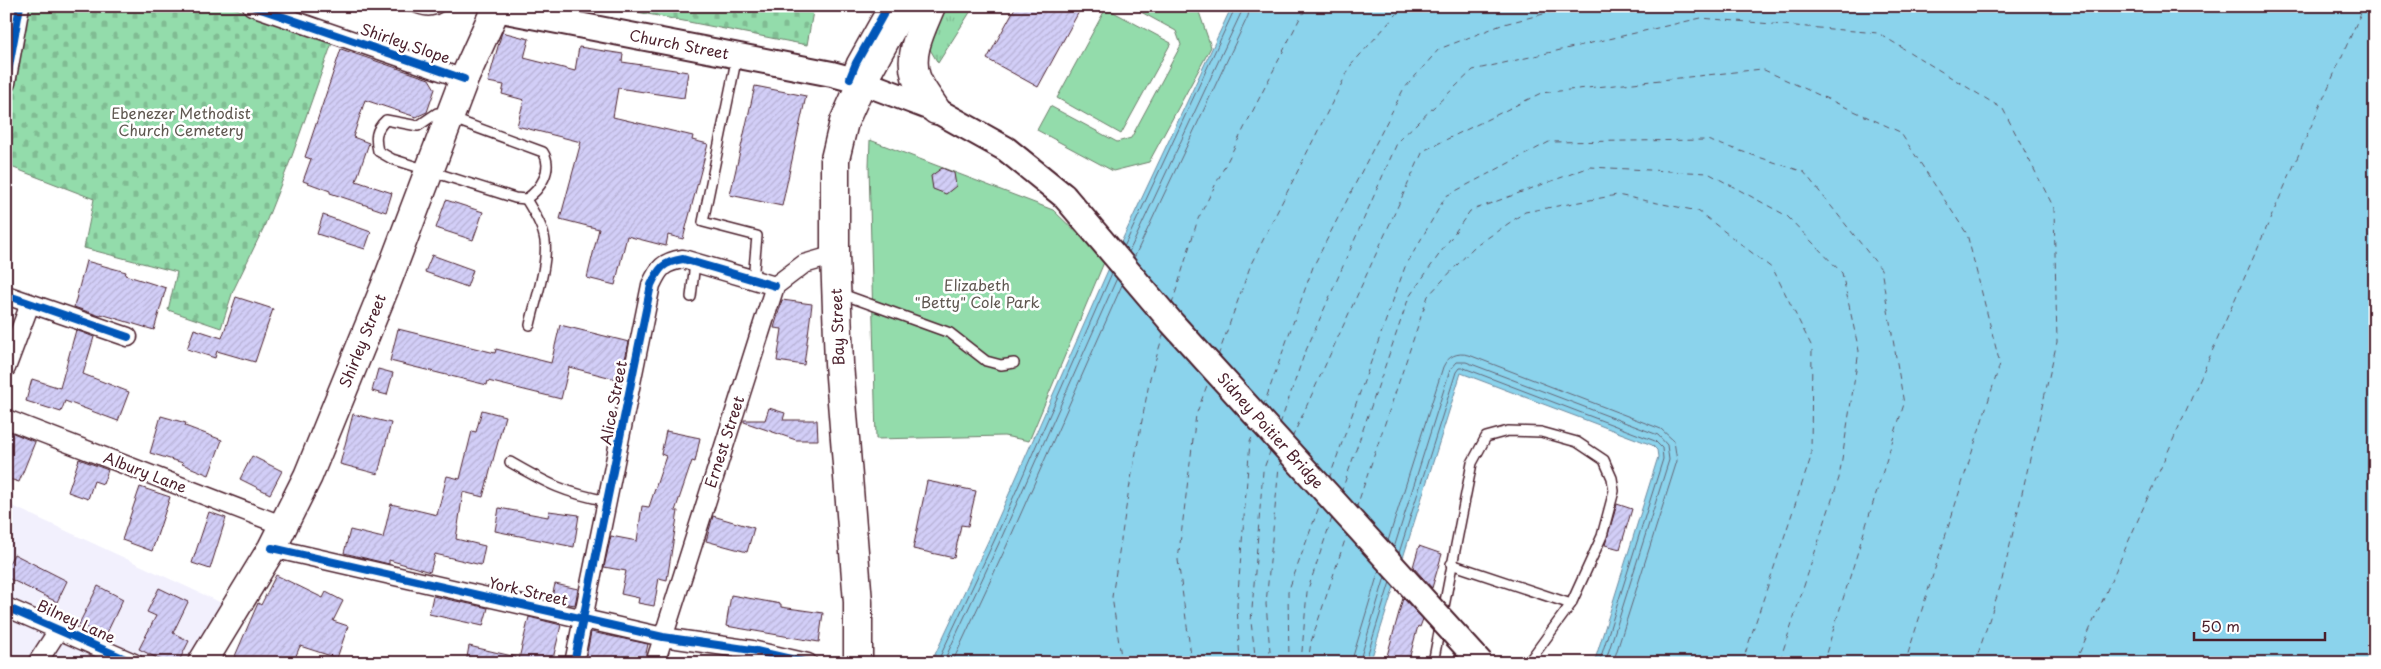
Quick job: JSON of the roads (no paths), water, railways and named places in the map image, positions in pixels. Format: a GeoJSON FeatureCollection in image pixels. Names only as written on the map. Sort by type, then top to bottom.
{"type":"FeatureCollection","features":[{"type":"Feature","properties":{"kind":"highway","name":"Bay Street"},"geometry":{"type":"LineString","coordinates":[[858,663],[858,602],[839,364],[835,255],[835,159],[856,80],[904,6]]}},
{"type":"Feature","properties":{"kind":"highway"},"geometry":{"type":"LineString","coordinates":[[931,6],[917,40],[913,61],[916,77],[936,110]]}},
{"type":"Feature","properties":{"kind":"highway","name":"Shirley Street"},"geometry":{"type":"LineString","coordinates":[[202,663],[278,537],[308,476],[430,170],[464,79],[496,8]]}},
{"type":"Feature","properties":{"kind":"main road","name":"Church Street"},"geometry":{"type":"LineString","coordinates":[[496,8],[856,80],[936,110]]}},
{"type":"Feature","properties":{"kind":"main road","name":"Sidney Poitier Bridge"},"geometry":{"type":"LineString","coordinates":[[936,110],[1006,149],[1064,196],[1172,323],[1481,663]]}},
{"type":"Feature","properties":{"kind":"street"},"geometry":{"type":"LineString","coordinates":[[6,83],[20,6]]}},
{"type":"Feature","properties":{"kind":"street","name":"Shirley Slope"},"geometry":{"type":"LineString","coordinates":[[252,6],[464,79]]}},
{"type":"Feature","properties":{"kind":"street"},"geometry":{"type":"LineString","coordinates":[[856,80],[856,63],[888,6]]}},
{"type":"Feature","properties":{"kind":"street"},"geometry":{"type":"LineString","coordinates":[[775,286],[804,264],[835,255]]}},
{"type":"Feature","properties":{"kind":"street","name":"Alice Street"},"geometry":{"type":"LineString","coordinates":[[574,663],[651,285],[658,270],[670,261],[683,259],[775,286]]}},
{"type":"Feature","properties":{"kind":"street","name":"Ernest Street"},"geometry":{"type":"LineString","coordinates":[[655,663],[775,286]]}},
{"type":"Feature","properties":{"kind":"street"},"geometry":{"type":"LineString","coordinates":[[6,296],[128,337]]}},
{"type":"Feature","properties":{"kind":"street"},"geometry":{"type":"LineString","coordinates":[[6,368],[30,304]]}},
{"type":"Feature","properties":{"kind":"street","name":"Albury Lane"},"geometry":{"type":"LineString","coordinates":[[6,419],[278,537]]}},
{"type":"Feature","properties":{"kind":"street","name":"York Street"},"geometry":{"type":"LineString","coordinates":[[278,537],[584,619],[663,637],[752,650],[808,663]]}},
{"type":"Feature","properties":{"kind":"street","name":"Bilney Lane"},"geometry":{"type":"LineString","coordinates":[[6,607],[134,663]]}},
{"type":"Feature","properties":{"kind":"street"},"geometry":{"type":"LineString","coordinates":[[37,663],[59,629]]}},
{"type":"Feature","properties":{"kind":"lane"},"geometry":{"type":"LineString","coordinates":[[411,6],[423,12],[433,12],[441,6]]}},
{"type":"Feature","properties":{"kind":"lane"},"geometry":{"type":"LineString","coordinates":[[737,56],[702,222],[757,236],[754,269],[757,281]]}},
{"type":"Feature","properties":{"kind":"lane"},"geometry":{"type":"LineString","coordinates":[[437,113],[543,152],[546,157],[547,169],[541,186],[526,199],[515,198],[430,170],[392,159],[378,151],[375,140],[378,128],[386,120],[418,126],[437,113]]}},
{"type":"Feature","properties":{"kind":"lane"},"geometry":{"type":"LineString","coordinates":[[526,199],[540,224],[546,242],[530,325]]}},
{"type":"Feature","properties":{"kind":"lane"},"geometry":{"type":"LineString","coordinates":[[690,297],[695,263]]}},
{"type":"Feature","properties":{"kind":"lane"},"geometry":{"type":"LineString","coordinates":[[837,292],[950,333],[986,361],[1001,365],[1014,363]]}},
{"type":"Feature","properties":{"kind":"lane"},"geometry":{"type":"LineString","coordinates":[[1432,663],[1472,463],[1486,437],[1508,431],[1541,432],[1577,442],[1604,460],[1612,478],[1614,491],[1602,536],[1571,604],[1528,663]]}},
{"type":"Feature","properties":{"kind":"lane"},"geometry":{"type":"LineString","coordinates":[[510,462],[556,488],[572,494],[608,501]]}},
{"type":"Feature","properties":{"kind":"lane"},"geometry":{"type":"LineString","coordinates":[[1451,564],[1571,604]]}},
{"type":"Feature","properties":{"kind":"water"},"geometry":{"type":"Polygon","coordinates":[[[1232,6],[2375,6],[2375,663],[1594,663],[1658,457],[1657,450],[1652,445],[1461,373],[1370,663],[931,663],[990,537],[1109,268],[1232,6]]]}},
{"type":"Feature","properties":{"kind":"park label","name":"Ebenezer Methodist Church Cemetery"},"geometry":{"type":"Point","coordinates":[181,122]}},
{"type":"Feature","properties":{"kind":"park label","name":"Elizabeth \"Betty\" Cole Park"},"geometry":{"type":"Point","coordinates":[977,294]}}]}
